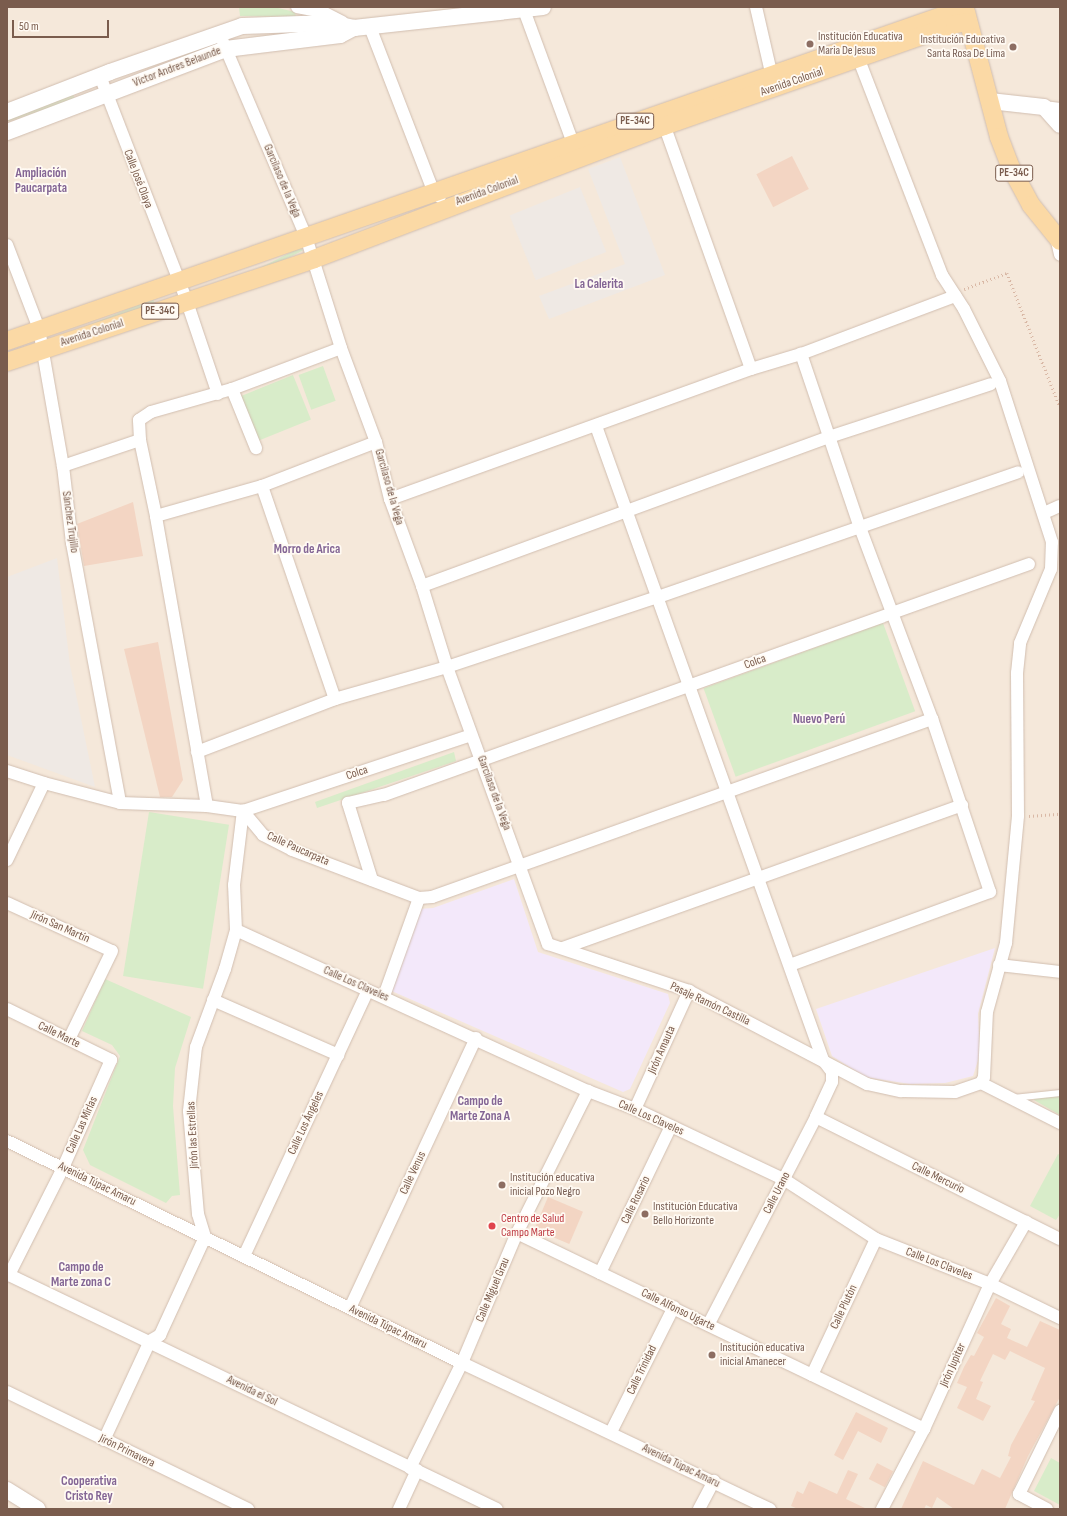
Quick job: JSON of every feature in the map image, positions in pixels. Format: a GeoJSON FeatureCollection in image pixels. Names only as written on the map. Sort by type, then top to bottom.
{"type":"FeatureCollection","features":[{"type":"Feature","properties":{"kind":"main road","name":"Avenida Colonial"},"geometry":{"type":"LineString","coordinates":[[7,362],[314,259],[450,205],[576,151],[662,119],[856,52],[966,12]]}},
{"type":"Feature","properties":{"kind":"main road","name":"PE-34C"},"geometry":{"type":"LineString","coordinates":[[966,12],[999,137],[1010,166],[1031,205],[1058,239]]}},
{"type":"Feature","properties":{"kind":"main road","name":"Avenida Colonial"},"geometry":{"type":"LineString","coordinates":[[7,341],[434,193],[576,151]]}},
{"type":"Feature","properties":{"kind":"street"},"geometry":{"type":"LineString","coordinates":[[298,7],[323,12],[354,28]]}},
{"type":"Feature","properties":{"kind":"street","name":"Víctor Andres Belaunde"},"geometry":{"type":"LineString","coordinates":[[7,112],[100,76],[242,26],[290,23],[331,23],[354,28],[370,27],[543,7]]}},
{"type":"Feature","properties":{"kind":"street"},"geometry":{"type":"LineString","coordinates":[[756,7],[773,81]]}},
{"type":"Feature","properties":{"kind":"street"},"geometry":{"type":"LineString","coordinates":[[524,10],[576,151]]}},
{"type":"Feature","properties":{"kind":"street"},"geometry":{"type":"LineString","coordinates":[[370,27],[434,193],[450,205]]}},
{"type":"Feature","properties":{"kind":"street","name":"Víctor Andres Belaunde"},"geometry":{"type":"LineString","coordinates":[[7,132],[226,49],[340,35],[354,28]]}},
{"type":"Feature","properties":{"kind":"street","name":"Garcilaso de la Vega"},"geometry":{"type":"LineString","coordinates":[[220,34],[314,259],[341,348],[376,442],[390,499],[422,586],[447,667],[548,944]]}},
{"type":"Feature","properties":{"kind":"street"},"geometry":{"type":"LineString","coordinates":[[856,52],[942,275],[954,296],[964,309],[1000,381],[1044,512],[1052,542],[1051,569],[1020,643],[1018,816],[1006,943],[987,1012],[981,1083],[1060,1123]]}},
{"type":"Feature","properties":{"kind":"street","name":"Calle José Olaya"},"geometry":{"type":"LineString","coordinates":[[100,76],[177,281],[187,302],[218,394]]}},
{"type":"Feature","properties":{"kind":"street"},"geometry":{"type":"LineString","coordinates":[[990,101],[1052,108],[1060,124]]}},
{"type":"Feature","properties":{"kind":"street"},"geometry":{"type":"LineString","coordinates":[[662,119],[751,369]]}},
{"type":"Feature","properties":{"kind":"street"},"geometry":{"type":"LineString","coordinates":[[1058,239],[1060,255]]}},
{"type":"Feature","properties":{"kind":"street","name":"Sánchez Trujillo"},"geometry":{"type":"LineString","coordinates":[[7,244],[39,329],[63,466],[72,543],[120,803]]}},
{"type":"Feature","properties":{"kind":"street"},"geometry":{"type":"LineString","coordinates":[[390,499],[751,369],[801,354],[954,296]]}},
{"type":"Feature","properties":{"kind":"street"},"geometry":{"type":"LineString","coordinates":[[206,806],[156,516],[140,440],[139,420],[151,412],[218,394],[341,348]]}},
{"type":"Feature","properties":{"kind":"street"},"geometry":{"type":"LineString","coordinates":[[790,965],[990,892],[932,719],[859,525],[801,354]]}},
{"type":"Feature","properties":{"kind":"street"},"geometry":{"type":"LineString","coordinates":[[422,586],[829,436],[991,384]]}},
{"type":"Feature","properties":{"kind":"street"},"geometry":{"type":"LineString","coordinates":[[232,389],[256,448]]}},
{"type":"Feature","properties":{"kind":"street","name":"Calle Urano"},"geometry":{"type":"LineString","coordinates":[[596,426],[691,686],[823,1060],[832,1072],[832,1082],[816,1118],[708,1325]]}},
{"type":"Feature","properties":{"kind":"street"},"geometry":{"type":"LineString","coordinates":[[63,466],[140,440]]}},
{"type":"Feature","properties":{"kind":"street"},"geometry":{"type":"LineString","coordinates":[[156,516],[262,486],[376,442]]}},
{"type":"Feature","properties":{"kind":"street"},"geometry":{"type":"LineString","coordinates":[[197,752],[335,700],[447,667],[658,597],[859,525],[1018,472]]}},
{"type":"Feature","properties":{"kind":"street"},"geometry":{"type":"LineString","coordinates":[[262,486],[335,700]]}},
{"type":"Feature","properties":{"kind":"street"},"geometry":{"type":"LineString","coordinates":[[1044,512],[1060,506]]}},
{"type":"Feature","properties":{"kind":"street","name":"Colca"},"geometry":{"type":"LineString","coordinates":[[372,880],[348,803],[384,795],[1029,564]]}},
{"type":"Feature","properties":{"kind":"street"},"geometry":{"type":"LineString","coordinates":[[384,996],[419,898],[432,897],[932,719]]}},
{"type":"Feature","properties":{"kind":"street","name":"Colca"},"geometry":{"type":"LineString","coordinates":[[243,811],[471,735]]}},
{"type":"Feature","properties":{"kind":"street"},"geometry":{"type":"LineString","coordinates":[[7,771],[44,783],[120,803],[206,806],[243,811]]}},
{"type":"Feature","properties":{"kind":"street"},"geometry":{"type":"LineString","coordinates":[[7,860],[44,783]]}},
{"type":"Feature","properties":{"kind":"street"},"geometry":{"type":"LineString","coordinates":[[563,948],[962,805]]}},
{"type":"Feature","properties":{"kind":"street","name":"Calle Paucarpata"},"geometry":{"type":"LineString","coordinates":[[243,811],[263,835],[292,850],[419,898]]}},
{"type":"Feature","properties":{"kind":"street","name":"Jirón las Estrellas"},"geometry":{"type":"LineString","coordinates":[[205,1237],[198,1214],[189,1111],[196,1047],[225,969],[236,930],[234,885],[243,811]]}},
{"type":"Feature","properties":{"kind":"street","name":"Jirón San Martín"},"geometry":{"type":"LineString","coordinates":[[7,903],[112,951],[69,1039]]}},
{"type":"Feature","properties":{"kind":"street","name":"Calle Los Claveles"},"geometry":{"type":"LineString","coordinates":[[236,930],[476,1038],[588,1091],[635,1109],[785,1180],[876,1239],[990,1284],[1060,1318]]}},
{"type":"Feature","properties":{"kind":"street","name":"Pasaje Ramón Castilla"},"geometry":{"type":"LineString","coordinates":[[548,944],[688,991],[867,1084],[901,1091],[955,1092],[981,1083]]}},
{"type":"Feature","properties":{"kind":"street"},"geometry":{"type":"LineString","coordinates":[[999,965],[1060,972]]}},
{"type":"Feature","properties":{"kind":"street","name":"Calle Los Ángeles"},"geometry":{"type":"LineString","coordinates":[[244,1256],[368,990]]}},
{"type":"Feature","properties":{"kind":"street","name":"Jirón Amauta"},"geometry":{"type":"LineString","coordinates":[[635,1109],[688,991]]}},
{"type":"Feature","properties":{"kind":"street"},"geometry":{"type":"LineString","coordinates":[[213,1000],[338,1055]]}},
{"type":"Feature","properties":{"kind":"street","name":"Calle Marte"},"geometry":{"type":"LineString","coordinates":[[7,1009],[112,1060]]}},
{"type":"Feature","properties":{"kind":"street","name":"Calle Venus"},"geometry":{"type":"LineString","coordinates":[[350,1308],[476,1038]]}},
{"type":"Feature","properties":{"kind":"street","name":"Calle Las Mirlas"},"geometry":{"type":"LineString","coordinates":[[8,1275],[63,1168],[112,1060]]}},
{"type":"Feature","properties":{"kind":"street","name":"Calle Miguel Grau"},"geometry":{"type":"LineString","coordinates":[[399,1509],[414,1469],[518,1233],[588,1091]]}},
{"type":"Feature","properties":{"kind":"street","name":"Calle Mercurio"},"geometry":{"type":"LineString","coordinates":[[816,1118],[1060,1239]]}},
{"type":"Feature","properties":{"kind":"street","name":"Calle Rosario"},"geometry":{"type":"LineString","coordinates":[[600,1273],[671,1126]]}},
{"type":"Feature","properties":{"kind":"street","name":"Avenida Túpac Amaru"},"geometry":{"type":"LineString","coordinates":[[7,1141],[350,1308],[770,1509]]}},
{"type":"Feature","properties":{"kind":"street","name":"Jirón Jupiter"},"geometry":{"type":"LineString","coordinates":[[882,1509],[924,1430],[990,1284],[1026,1222]]}},
{"type":"Feature","properties":{"kind":"street","name":"Calle Alfonso Ugarte"},"geometry":{"type":"LineString","coordinates":[[518,1233],[924,1430]]}},
{"type":"Feature","properties":{"kind":"street"},"geometry":{"type":"LineString","coordinates":[[104,1440],[150,1341],[160,1335],[205,1237]]}},
{"type":"Feature","properties":{"kind":"street","name":"Calle Plutón"},"geometry":{"type":"LineString","coordinates":[[812,1375],[876,1239]]}},
{"type":"Feature","properties":{"kind":"street","name":"Avenida el Sol"},"geometry":{"type":"LineString","coordinates":[[8,1275],[150,1341],[497,1509]]}},
{"type":"Feature","properties":{"kind":"street","name":"Calle Trinidad"},"geometry":{"type":"LineString","coordinates":[[611,1432],[674,1308]]}},
{"type":"Feature","properties":{"kind":"street","name":"Jirón Primavera"},"geometry":{"type":"LineString","coordinates":[[7,1392],[248,1509]]}},
{"type":"Feature","properties":{"kind":"street"},"geometry":{"type":"LineString","coordinates":[[1047,1509],[1019,1494],[1060,1411]]}},
{"type":"Feature","properties":{"kind":"street"},"geometry":{"type":"LineString","coordinates":[[699,1509],[714,1482]]}},
{"type":"Feature","properties":{"kind":"street"},"geometry":{"type":"LineString","coordinates":[[7,1490],[38,1509]]}},
{"type":"Feature","properties":{"kind":"lane"},"geometry":{"type":"LineString","coordinates":[[1012,1098],[1060,1092]]}},
{"type":"Feature","properties":{"kind":"path"},"geometry":{"type":"LineString","coordinates":[[954,296],[962,290],[1007,273],[1060,407]]}},
{"type":"Feature","properties":{"kind":"path"},"geometry":{"type":"LineString","coordinates":[[1018,816],[1060,814]]}},
{"type":"Feature","properties":{"kind":"shaded area"},"geometry":{"type":"Polygon","coordinates":[[[7,7],[1060,7],[1060,1509],[7,1509],[7,7]]]}},
{"type":"Feature","properties":{"kind":"shaded area"},"geometry":{"type":"Polygon","coordinates":[[[620,157],[665,275],[549,319],[539,296],[625,264],[588,169],[620,157]]]}},
{"type":"Feature","properties":{"kind":"shaded area"},"geometry":{"type":"Polygon","coordinates":[[[580,187],[606,252],[536,280],[510,215],[580,187]]]}},
{"type":"Feature","properties":{"kind":"shaded area"},"geometry":{"type":"Polygon","coordinates":[[[57,558],[70,665],[95,787],[7,755],[7,577],[57,558]]]}},
{"type":"Feature","properties":{"kind":"shaded area"},"geometry":{"type":"Polygon","coordinates":[[[514,879],[538,952],[668,994],[670,1003],[630,1089],[623,1092],[387,989],[418,909],[433,908],[514,879]]]}},
{"type":"Feature","properties":{"kind":"shaded area"},"geometry":{"type":"Polygon","coordinates":[[[995,948],[978,1014],[980,1054],[973,1076],[945,1083],[910,1084],[865,1077],[832,1056],[816,1009],[995,948]]]}},
{"type":"Feature","properties":{"kind":"green space"},"geometry":{"type":"Polygon","coordinates":[[[239,7],[274,7],[295,12],[296,17],[240,16],[239,7]]]}},
{"type":"Feature","properties":{"kind":"green space"},"geometry":{"type":"Polygon","coordinates":[[[201,47],[203,51],[108,99],[107,95],[201,47]]]}},
{"type":"Feature","properties":{"kind":"green space"},"geometry":{"type":"Polygon","coordinates":[[[73,94],[75,100],[8,121],[7,115],[73,94]]]}},
{"type":"Feature","properties":{"kind":"green space"},"geometry":{"type":"Polygon","coordinates":[[[434,199],[435,202],[322,239],[321,236],[434,199]]]}},
{"type":"Feature","properties":{"kind":"green space"},"geometry":{"type":"Polygon","coordinates":[[[301,247],[303,251],[199,303],[198,300],[301,247]]]}},
{"type":"Feature","properties":{"kind":"green space"},"geometry":{"type":"Polygon","coordinates":[[[153,299],[155,304],[45,348],[43,344],[153,299]]]}},
{"type":"Feature","properties":{"kind":"green space"},"geometry":{"type":"Polygon","coordinates":[[[323,366],[336,401],[311,410],[299,375],[323,366]]]}},
{"type":"Feature","properties":{"kind":"green space"},"geometry":{"type":"Polygon","coordinates":[[[293,375],[311,420],[250,444],[232,400],[293,375]]]}},
{"type":"Feature","properties":{"kind":"green space"},"geometry":{"type":"Polygon","coordinates":[[[883,623],[915,711],[736,777],[704,688],[883,623]]]}},
{"type":"Feature","properties":{"kind":"green space"},"geometry":{"type":"Polygon","coordinates":[[[454,752],[456,761],[317,808],[315,802],[454,752]]]}},
{"type":"Feature","properties":{"kind":"green space"},"geometry":{"type":"Polygon","coordinates":[[[149,812],[229,825],[203,989],[123,976],[149,812]]]}},
{"type":"Feature","properties":{"kind":"green space"},"geometry":{"type":"Polygon","coordinates":[[[105,979],[191,1017],[175,1068],[173,1106],[180,1195],[172,1196],[166,1203],[90,1165],[83,1150],[120,1056],[112,1045],[82,1031],[105,979]]]}},
{"type":"Feature","properties":{"kind":"green space"},"geometry":{"type":"Polygon","coordinates":[[[1060,1095],[1060,1115],[1034,1100],[1034,1098],[1060,1095]]]}},
{"type":"Feature","properties":{"kind":"green space"},"geometry":{"type":"Polygon","coordinates":[[[1058,1154],[1060,1155],[1060,1214],[1056,1220],[1030,1206],[1058,1154]]]}},
{"type":"Feature","properties":{"kind":"green space"},"geometry":{"type":"Polygon","coordinates":[[[1051,1458],[1060,1463],[1060,1505],[1034,1491],[1051,1458]]]}},
{"type":"Feature","properties":{"kind":"building"},"geometry":{"type":"Polygon","coordinates":[[[792,156],[809,189],[773,207],[756,174],[792,156]]]}},
{"type":"Feature","properties":{"kind":"building"},"geometry":{"type":"Polygon","coordinates":[[[133,502],[143,556],[84,566],[77,524],[133,502]]]}},
{"type":"Feature","properties":{"kind":"building"},"geometry":{"type":"Polygon","coordinates":[[[158,642],[183,780],[172,797],[160,797],[124,649],[158,642]]]}},
{"type":"Feature","properties":{"kind":"building"},"geometry":{"type":"Polygon","coordinates":[[[548,1197],[583,1212],[569,1244],[534,1229],[548,1197]]]}},
{"type":"Feature","properties":{"kind":"building"},"geometry":{"type":"Polygon","coordinates":[[[996,1298],[1010,1306],[1001,1324],[1011,1329],[1007,1338],[1027,1347],[1040,1321],[1060,1330],[1060,1397],[1028,1456],[1005,1509],[954,1509],[937,1497],[932,1508],[926,1505],[924,1509],[901,1509],[923,1461],[974,1485],[982,1469],[1000,1478],[1011,1457],[1008,1456],[1011,1445],[1035,1401],[1031,1400],[1045,1368],[1010,1351],[1005,1360],[993,1354],[980,1381],[983,1382],[976,1399],[991,1406],[983,1421],[957,1408],[967,1387],[957,1383],[971,1355],[974,1356],[984,1337],[977,1333],[996,1298]]]}},
{"type":"Feature","properties":{"kind":"building"},"geometry":{"type":"Polygon","coordinates":[[[856,1412],[888,1428],[881,1443],[858,1431],[843,1460],[834,1455],[856,1412]]]}},
{"type":"Feature","properties":{"kind":"building"},"geometry":{"type":"Polygon","coordinates":[[[877,1463],[893,1471],[885,1487],[869,1479],[877,1463]]]}},
{"type":"Feature","properties":{"kind":"building"},"geometry":{"type":"Polygon","coordinates":[[[848,1470],[858,1474],[846,1499],[867,1509],[798,1509],[791,1506],[797,1491],[803,1494],[809,1481],[837,1494],[848,1470]]]}},
{"type":"Feature","properties":{"kind":"place","name":"Institución Educativa Maria De Jesus"},"geometry":{"type":"Point","coordinates":[810,44]}},
{"type":"Feature","properties":{"kind":"place","name":"Institución Educativa Santa Rosa De Lima"},"geometry":{"type":"Point","coordinates":[1013,47]}},
{"type":"Feature","properties":{"kind":"place","name":"Institución educativa inicial Pozo Negro"},"geometry":{"type":"Point","coordinates":[502,1185]}},
{"type":"Feature","properties":{"kind":"place","name":"Institución Educativa Bello Horizonte"},"geometry":{"type":"Point","coordinates":[645,1214]}},
{"type":"Feature","properties":{"kind":"place","name":"Centro de Salud Campo Marte"},"geometry":{"type":"Point","coordinates":[492,1226]}},
{"type":"Feature","properties":{"kind":"place","name":"Institución educativa inicial Amanecer"},"geometry":{"type":"Point","coordinates":[712,1355]}},
{"type":"Feature","properties":{"kind":"district","name":"Ampliación Paucarpata"},"geometry":{"type":"Point","coordinates":[41,182]}},
{"type":"Feature","properties":{"kind":"district","name":"La Calerita"},"geometry":{"type":"Point","coordinates":[599,284]}},
{"type":"Feature","properties":{"kind":"district","name":"Morro de Arica"},"geometry":{"type":"Point","coordinates":[307,549]}},
{"type":"Feature","properties":{"kind":"district","name":"Nuevo Perú"},"geometry":{"type":"Point","coordinates":[819,719]}},
{"type":"Feature","properties":{"kind":"district","name":"Campo de Marte Zona A"},"geometry":{"type":"Point","coordinates":[480,1110]}},
{"type":"Feature","properties":{"kind":"district","name":"Campo de Marte zona C"},"geometry":{"type":"Point","coordinates":[81,1276]}},
{"type":"Feature","properties":{"kind":"district","name":"Cooperativa Cristo Rey"},"geometry":{"type":"Point","coordinates":[89,1490]}}]}
